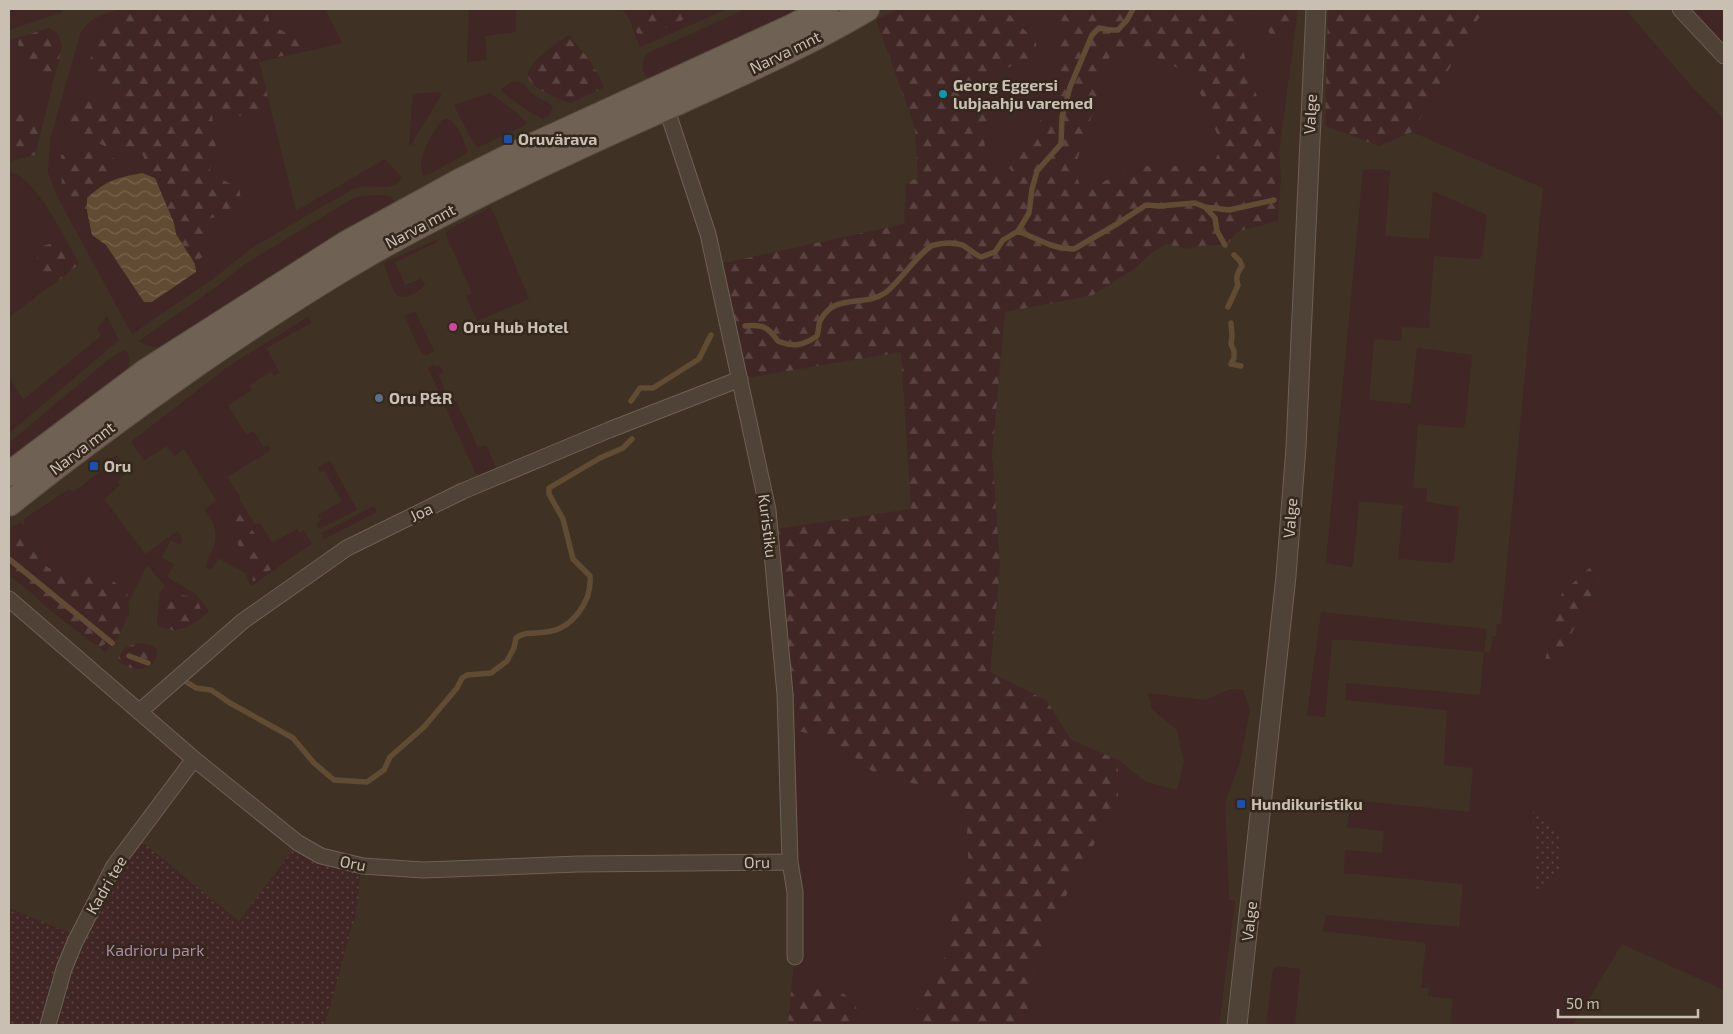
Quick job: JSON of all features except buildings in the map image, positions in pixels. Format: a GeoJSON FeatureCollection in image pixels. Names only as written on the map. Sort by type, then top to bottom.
{"type":"FeatureCollection","features":[{"type":"Feature","properties":{"kind":"main road","name":"Narva mnt"},"geometry":{"type":"LineString","coordinates":[[9,504],[159,391],[241,334],[354,261],[432,219],[555,158],[826,9]]}},
{"type":"Feature","properties":{"kind":"main road","name":"Narva mnt"},"geometry":{"type":"LineString","coordinates":[[9,474],[146,371],[345,244],[458,182],[514,154],[663,97],[781,56],[867,9]]}},
{"type":"Feature","properties":{"kind":"street","name":"Valge"},"geometry":{"type":"LineString","coordinates":[[1237,1025],[1288,558],[1297,428],[1316,9]]}},
{"type":"Feature","properties":{"kind":"street"},"geometry":{"type":"LineString","coordinates":[[1680,9],[1724,56]]}},
{"type":"Feature","properties":{"kind":"street","name":"Kuristiku"},"geometry":{"type":"LineString","coordinates":[[663,97],[708,234],[768,510],[785,694],[790,862],[795,892],[795,957]]}},
{"type":"Feature","properties":{"kind":"street","name":"Joa"},"geometry":{"type":"LineString","coordinates":[[139,712],[243,621],[347,548],[464,491],[609,430],[740,379]]}},
{"type":"Feature","properties":{"kind":"street","name":"Oru"},"geometry":{"type":"LineString","coordinates":[[9,599],[194,759],[298,843],[321,856],[363,866],[423,870],[578,864],[790,862]]}},
{"type":"Feature","properties":{"kind":"street","name":"Kadri tee"},"geometry":{"type":"LineString","coordinates":[[48,1025],[64,969],[75,942],[114,866],[194,759]]}},
{"type":"Feature","properties":{"kind":"green space"},"geometry":{"type":"Polygon","coordinates":[[[9,9],[63,9],[63,12],[9,30],[9,9]]]}},
{"type":"Feature","properties":{"kind":"green space"},"geometry":{"type":"Polygon","coordinates":[[[122,9],[325,9],[342,43],[259,62],[296,211],[385,159],[402,178],[396,184],[388,187],[364,186],[353,189],[311,213],[253,247],[210,281],[132,334],[57,196],[48,172],[50,140],[81,32],[94,19],[122,9]],[[155,178],[106,245],[144,302],[176,234],[155,178]]]}},
{"type":"Feature","properties":{"kind":"green space"},"geometry":{"type":"Polygon","coordinates":[[[130,9],[326,9],[267,12],[270,24],[315,49],[259,61],[269,102],[254,117],[212,114],[216,148],[209,173],[239,188],[243,211],[207,219],[204,255],[195,264],[176,234],[174,223],[141,151],[113,150],[69,129],[72,103],[110,96],[86,66],[109,27],[130,9]]]}},
{"type":"Feature","properties":{"kind":"green space"},"geometry":{"type":"Polygon","coordinates":[[[469,9],[516,9],[516,32],[485,36],[487,60],[467,62],[469,9]]]}},
{"type":"Feature","properties":{"kind":"green space"},"geometry":{"type":"Polygon","coordinates":[[[622,9],[706,9],[641,39],[622,9]]]}},
{"type":"Feature","properties":{"kind":"green space"},"geometry":{"type":"Polygon","coordinates":[[[706,9],[727,9],[640,47],[630,21],[641,39],[706,9]]]}},
{"type":"Feature","properties":{"kind":"green space"},"geometry":{"type":"Polygon","coordinates":[[[746,9],[798,9],[649,78],[644,73],[642,66],[648,53],[746,9]]]}},
{"type":"Feature","properties":{"kind":"green space"},"geometry":{"type":"Polygon","coordinates":[[[899,9],[1006,9],[1036,42],[1037,56],[984,75],[962,91],[982,98],[992,124],[985,140],[986,164],[991,173],[1000,176],[1013,172],[1009,168],[1054,100],[1054,80],[1059,40],[1057,37],[1066,28],[1055,11],[1056,9],[1238,9],[1239,37],[1257,97],[1274,123],[1279,152],[1281,178],[1278,221],[1236,232],[1228,244],[1198,246],[1187,249],[1167,244],[1152,252],[1137,267],[1093,295],[1005,312],[992,454],[1000,567],[990,672],[1047,701],[1071,740],[1118,760],[1118,800],[1047,931],[1032,975],[1026,1025],[904,1025],[918,1007],[945,957],[951,920],[969,873],[966,809],[919,785],[873,772],[833,740],[787,728],[770,530],[911,509],[901,352],[740,379],[715,265],[904,224],[906,184],[918,177],[915,128],[876,20],[899,9]],[[1139,49],[1115,51],[1097,73],[1097,99],[1074,170],[1083,193],[1133,166],[1212,166],[1222,146],[1199,90],[1188,73],[1139,49]]]}},
{"type":"Feature","properties":{"kind":"green space"},"geometry":{"type":"Polygon","coordinates":[[[1006,9],[1056,9],[1067,28],[1059,40],[1054,80],[1054,100],[1009,168],[1013,172],[1000,176],[991,173],[986,164],[985,138],[992,124],[962,91],[984,75],[1004,69],[1036,42],[1006,9]]]}},
{"type":"Feature","properties":{"kind":"green space"},"geometry":{"type":"Polygon","coordinates":[[[1238,9],[1255,9],[1272,37],[1285,36],[1297,15],[1279,152],[1274,123],[1257,97],[1239,37],[1238,9]]]}},
{"type":"Feature","properties":{"kind":"green space"},"geometry":{"type":"Polygon","coordinates":[[[1255,9],[1297,9],[1297,15],[1285,36],[1272,37],[1255,9]]]}},
{"type":"Feature","properties":{"kind":"green space"},"geometry":{"type":"Polygon","coordinates":[[[1328,9],[1483,9],[1483,11],[1412,132],[1379,146],[1325,126],[1328,9]]]}},
{"type":"Feature","properties":{"kind":"green space"},"geometry":{"type":"Polygon","coordinates":[[[1483,9],[1625,9],[1691,86],[1724,119],[1724,990],[1622,944],[1573,1025],[1450,1025],[1453,999],[1428,996],[1429,988],[1421,988],[1426,943],[1323,931],[1326,915],[1459,927],[1463,884],[1344,873],[1345,850],[1382,853],[1384,831],[1347,827],[1351,800],[1469,812],[1473,768],[1444,765],[1447,710],[1345,700],[1346,683],[1480,695],[1484,652],[1332,640],[1325,717],[1307,715],[1321,612],[1487,629],[1484,651],[1490,654],[1493,636],[1496,636],[1497,624],[1501,625],[1543,188],[1412,132],[1483,9]]]}},
{"type":"Feature","properties":{"kind":"green space"},"geometry":{"type":"Polygon","coordinates":[[[1690,9],[1724,9],[1724,45],[1690,9]]]}},
{"type":"Feature","properties":{"kind":"green space"},"geometry":{"type":"Polygon","coordinates":[[[49,28],[58,34],[62,46],[35,155],[9,161],[9,41],[49,28]]]}},
{"type":"Feature","properties":{"kind":"green space"},"geometry":{"type":"Polygon","coordinates":[[[49,28],[55,33],[60,43],[59,59],[55,72],[37,74],[21,57],[17,38],[49,28]]]}},
{"type":"Feature","properties":{"kind":"green space"},"geometry":{"type":"Polygon","coordinates":[[[568,36],[591,62],[603,84],[603,88],[570,103],[540,89],[528,77],[528,72],[537,60],[550,48],[568,36]]]}},
{"type":"Feature","properties":{"kind":"green space"},"geometry":{"type":"Polygon","coordinates":[[[1139,49],[1188,73],[1199,90],[1223,145],[1212,166],[1133,166],[1083,194],[1074,170],[1097,99],[1097,73],[1115,51],[1139,49]]]}},
{"type":"Feature","properties":{"kind":"green space"},"geometry":{"type":"Polygon","coordinates":[[[514,81],[523,83],[531,93],[553,106],[549,115],[543,119],[525,109],[502,92],[501,89],[514,81]]]}},
{"type":"Feature","properties":{"kind":"green space"},"geometry":{"type":"Polygon","coordinates":[[[439,92],[441,95],[411,145],[409,145],[413,94],[439,92]]]}},
{"type":"Feature","properties":{"kind":"green space"},"geometry":{"type":"Polygon","coordinates":[[[490,93],[516,112],[526,122],[525,125],[479,147],[474,144],[454,105],[490,93]]]}},
{"type":"Feature","properties":{"kind":"green space"},"geometry":{"type":"Polygon","coordinates":[[[9,99],[23,101],[41,130],[35,155],[9,161],[9,99]]]}},
{"type":"Feature","properties":{"kind":"green space"},"geometry":{"type":"Polygon","coordinates":[[[448,119],[460,132],[467,150],[466,154],[423,176],[421,168],[426,146],[442,120],[448,119]]]}},
{"type":"Feature","properties":{"kind":"green space"},"geometry":{"type":"Polygon","coordinates":[[[85,149],[118,160],[115,178],[98,188],[87,198],[87,211],[62,190],[61,155],[85,149]]]}},
{"type":"Feature","properties":{"kind":"green space"},"geometry":{"type":"Polygon","coordinates":[[[1377,169],[1390,171],[1385,236],[1429,239],[1433,191],[1487,215],[1482,256],[1478,259],[1434,256],[1430,328],[1402,327],[1401,341],[1374,339],[1369,400],[1411,404],[1417,348],[1472,355],[1465,425],[1462,428],[1418,424],[1413,488],[1427,489],[1426,502],[1459,507],[1454,559],[1450,563],[1398,559],[1403,505],[1359,501],[1352,567],[1326,563],[1363,170],[1377,169]]]}},
{"type":"Feature","properties":{"kind":"green space"},"geometry":{"type":"Polygon","coordinates":[[[9,172],[19,176],[39,197],[79,264],[9,317],[9,172]]]}},
{"type":"Feature","properties":{"kind":"green space"},"geometry":{"type":"Polygon","coordinates":[[[376,195],[390,196],[395,202],[296,260],[158,348],[139,341],[219,285],[245,264],[354,198],[376,195]]]}},
{"type":"Feature","properties":{"kind":"green space"},"geometry":{"type":"Polygon","coordinates":[[[491,207],[529,299],[477,321],[466,296],[472,293],[446,231],[491,207]]]}},
{"type":"Feature","properties":{"kind":"green space"},"geometry":{"type":"Polygon","coordinates":[[[66,240],[79,264],[50,287],[36,277],[38,247],[66,240]]]}},
{"type":"Feature","properties":{"kind":"green space"},"geometry":{"type":"Polygon","coordinates":[[[436,240],[437,242],[395,262],[405,285],[421,279],[425,284],[414,294],[399,297],[395,293],[384,265],[386,262],[436,240]]]}},
{"type":"Feature","properties":{"kind":"green space"},"geometry":{"type":"Polygon","coordinates":[[[415,311],[434,351],[427,355],[422,354],[404,316],[415,311]]]}},
{"type":"Feature","properties":{"kind":"green space"},"geometry":{"type":"Polygon","coordinates":[[[107,316],[119,340],[9,433],[9,377],[23,400],[101,336],[97,329],[107,316]]]}},
{"type":"Feature","properties":{"kind":"green space"},"geometry":{"type":"Polygon","coordinates":[[[308,317],[311,323],[266,348],[280,373],[274,376],[271,372],[249,385],[252,390],[228,405],[246,435],[254,431],[264,448],[268,445],[271,450],[227,477],[240,497],[239,499],[255,525],[260,523],[272,543],[297,529],[300,533],[304,530],[312,544],[252,586],[246,577],[247,574],[218,558],[211,570],[205,567],[216,538],[214,526],[205,510],[216,500],[184,449],[175,456],[167,446],[144,460],[131,442],[229,366],[308,317]]]}},
{"type":"Feature","properties":{"kind":"green space"},"geometry":{"type":"Polygon","coordinates":[[[125,350],[129,361],[128,369],[9,458],[9,443],[101,366],[119,352],[125,350]]]}},
{"type":"Feature","properties":{"kind":"green space"},"geometry":{"type":"Polygon","coordinates":[[[434,364],[435,367],[439,365],[443,372],[438,375],[451,402],[456,401],[478,448],[486,445],[496,468],[476,474],[428,368],[434,364]]]}},
{"type":"Feature","properties":{"kind":"green space"},"geometry":{"type":"Polygon","coordinates":[[[116,455],[128,472],[117,481],[120,485],[104,499],[145,554],[178,531],[182,538],[181,545],[171,540],[161,558],[174,564],[167,577],[196,594],[209,611],[197,621],[181,629],[160,627],[157,622],[160,593],[165,586],[147,565],[128,603],[129,613],[118,638],[105,652],[9,575],[9,529],[19,523],[23,525],[25,523],[24,519],[69,489],[73,492],[104,469],[102,465],[116,455]]]}},
{"type":"Feature","properties":{"kind":"green space"},"geometry":{"type":"Polygon","coordinates":[[[330,461],[357,510],[320,529],[316,524],[321,520],[318,515],[342,501],[324,470],[320,472],[318,468],[330,461]]]}},
{"type":"Feature","properties":{"kind":"green space"},"geometry":{"type":"Polygon","coordinates":[[[374,506],[377,512],[324,539],[322,533],[374,506]]]}},
{"type":"Feature","properties":{"kind":"green space"},"geometry":{"type":"Polygon","coordinates":[[[236,509],[255,534],[265,557],[273,568],[253,582],[250,567],[240,558],[230,512],[236,509]]]}},
{"type":"Feature","properties":{"kind":"green space"},"geometry":{"type":"Polygon","coordinates":[[[35,536],[47,567],[73,578],[99,571],[127,591],[129,613],[118,638],[99,647],[34,596],[13,572],[9,563],[9,539],[35,536]]]}},
{"type":"Feature","properties":{"kind":"green space"},"geometry":{"type":"Polygon","coordinates":[[[1597,561],[1604,561],[1603,571],[1557,661],[1545,660],[1562,593],[1597,561]]]}},
{"type":"Feature","properties":{"kind":"green space"},"geometry":{"type":"Polygon","coordinates":[[[171,594],[196,597],[203,614],[174,631],[161,624],[164,609],[171,594]]]}},
{"type":"Feature","properties":{"kind":"green space"},"geometry":{"type":"Polygon","coordinates":[[[139,643],[151,645],[157,649],[153,663],[148,667],[136,669],[117,660],[126,647],[139,643]]]}},
{"type":"Feature","properties":{"kind":"green space"},"geometry":{"type":"Polygon","coordinates":[[[1231,689],[1243,690],[1250,709],[1240,762],[1225,802],[1229,900],[1235,901],[1219,1025],[1026,1025],[1032,975],[1047,931],[1118,800],[1118,760],[1146,782],[1177,790],[1184,762],[1177,730],[1152,709],[1148,693],[1205,700],[1231,689]]]}},
{"type":"Feature","properties":{"kind":"green space"},"geometry":{"type":"Polygon","coordinates":[[[787,728],[833,740],[873,772],[919,785],[966,809],[969,873],[951,920],[945,957],[918,1007],[904,1025],[860,1025],[855,1002],[831,985],[791,992],[795,957],[787,728]]]}},
{"type":"Feature","properties":{"kind":"green space"},"geometry":{"type":"Polygon","coordinates":[[[1533,811],[1560,833],[1560,874],[1535,896],[1533,811]]]}},
{"type":"Feature","properties":{"kind":"green space","name":"Kadrioru park"},"geometry":{"type":"Polygon","coordinates":[[[136,837],[239,921],[298,843],[361,870],[357,908],[325,1025],[9,1025],[9,908],[77,936],[136,837]]]}},
{"type":"Feature","properties":{"kind":"green space"},"geometry":{"type":"Polygon","coordinates":[[[1277,966],[1300,969],[1295,1025],[1266,1025],[1273,970],[1277,966]]]}},
{"type":"Feature","properties":{"kind":"green space"},"geometry":{"type":"Polygon","coordinates":[[[831,985],[855,1002],[860,1025],[788,1025],[791,992],[831,985]]]}},
{"type":"Feature","properties":{"kind":"water"},"geometry":{"type":"Polygon","coordinates":[[[142,173],[155,178],[174,223],[176,234],[195,264],[196,272],[152,302],[144,302],[106,245],[92,235],[87,211],[87,198],[100,187],[118,178],[142,173]]]}},
{"type":"Feature","properties":{"kind":"waterway"},"geometry":{"type":"LineString","coordinates":[[745,326],[761,326],[771,332],[778,341],[784,343],[794,345],[808,342],[817,336],[820,321],[833,306],[841,303],[868,300],[885,293],[923,252],[934,245],[959,244],[981,257],[995,252],[1003,240],[1018,231],[1029,213],[1032,189],[1037,171],[1061,144],[1062,117],[1070,87],[1092,35],[1099,28],[1118,30],[1127,20],[1133,9]]}},
{"type":"Feature","properties":{"kind":"waterway"},"geometry":{"type":"LineString","coordinates":[[1205,207],[1229,210],[1274,200]]}},
{"type":"Feature","properties":{"kind":"waterway"},"geometry":{"type":"LineString","coordinates":[[1018,231],[1048,244],[1074,249],[1146,205],[1159,206],[1195,203],[1205,207],[1215,218],[1217,231],[1225,245]]}},
{"type":"Feature","properties":{"kind":"waterway"},"geometry":{"type":"LineString","coordinates":[[1228,307],[1238,285],[1237,275],[1242,266],[1234,255]]}},
{"type":"Feature","properties":{"kind":"waterway"},"geometry":{"type":"LineString","coordinates":[[1231,323],[1231,344],[1234,351],[1234,358],[1231,364],[1241,366]]}},
{"type":"Feature","properties":{"kind":"waterway"},"geometry":{"type":"LineString","coordinates":[[631,401],[640,388],[653,388],[699,359],[711,335]]}},
{"type":"Feature","properties":{"kind":"waterway"},"geometry":{"type":"LineString","coordinates":[[180,678],[196,688],[211,690],[230,703],[293,738],[314,763],[334,780],[367,782],[384,770],[390,757],[424,727],[457,688],[462,678],[467,675],[491,673],[507,661],[514,648],[516,638],[527,634],[556,630],[565,626],[579,612],[588,595],[590,576],[573,559],[563,519],[549,494],[549,488],[600,458],[623,448],[632,439]]}},
{"type":"Feature","properties":{"kind":"waterway"},"geometry":{"type":"LineString","coordinates":[[9,559],[112,643]]}},
{"type":"Feature","properties":{"kind":"waterway"},"geometry":{"type":"LineString","coordinates":[[129,656],[148,663]]}},
{"type":"Feature","properties":{"kind":"place","name":"Georg Eggersi lubjaahju varemed"},"geometry":{"type":"Point","coordinates":[943,94]}},
{"type":"Feature","properties":{"kind":"place","name":"Oruvärava"},"geometry":{"type":"Point","coordinates":[508,139]}},
{"type":"Feature","properties":{"kind":"place","name":"Oru Hub Hotel"},"geometry":{"type":"Point","coordinates":[453,327]}},
{"type":"Feature","properties":{"kind":"place","name":"Oru P&R"},"geometry":{"type":"Point","coordinates":[379,398]}},
{"type":"Feature","properties":{"kind":"place","name":"Oru"},"geometry":{"type":"Point","coordinates":[94,466]}},
{"type":"Feature","properties":{"kind":"place","name":"Hundikuristiku"},"geometry":{"type":"Point","coordinates":[1241,804]}}]}
